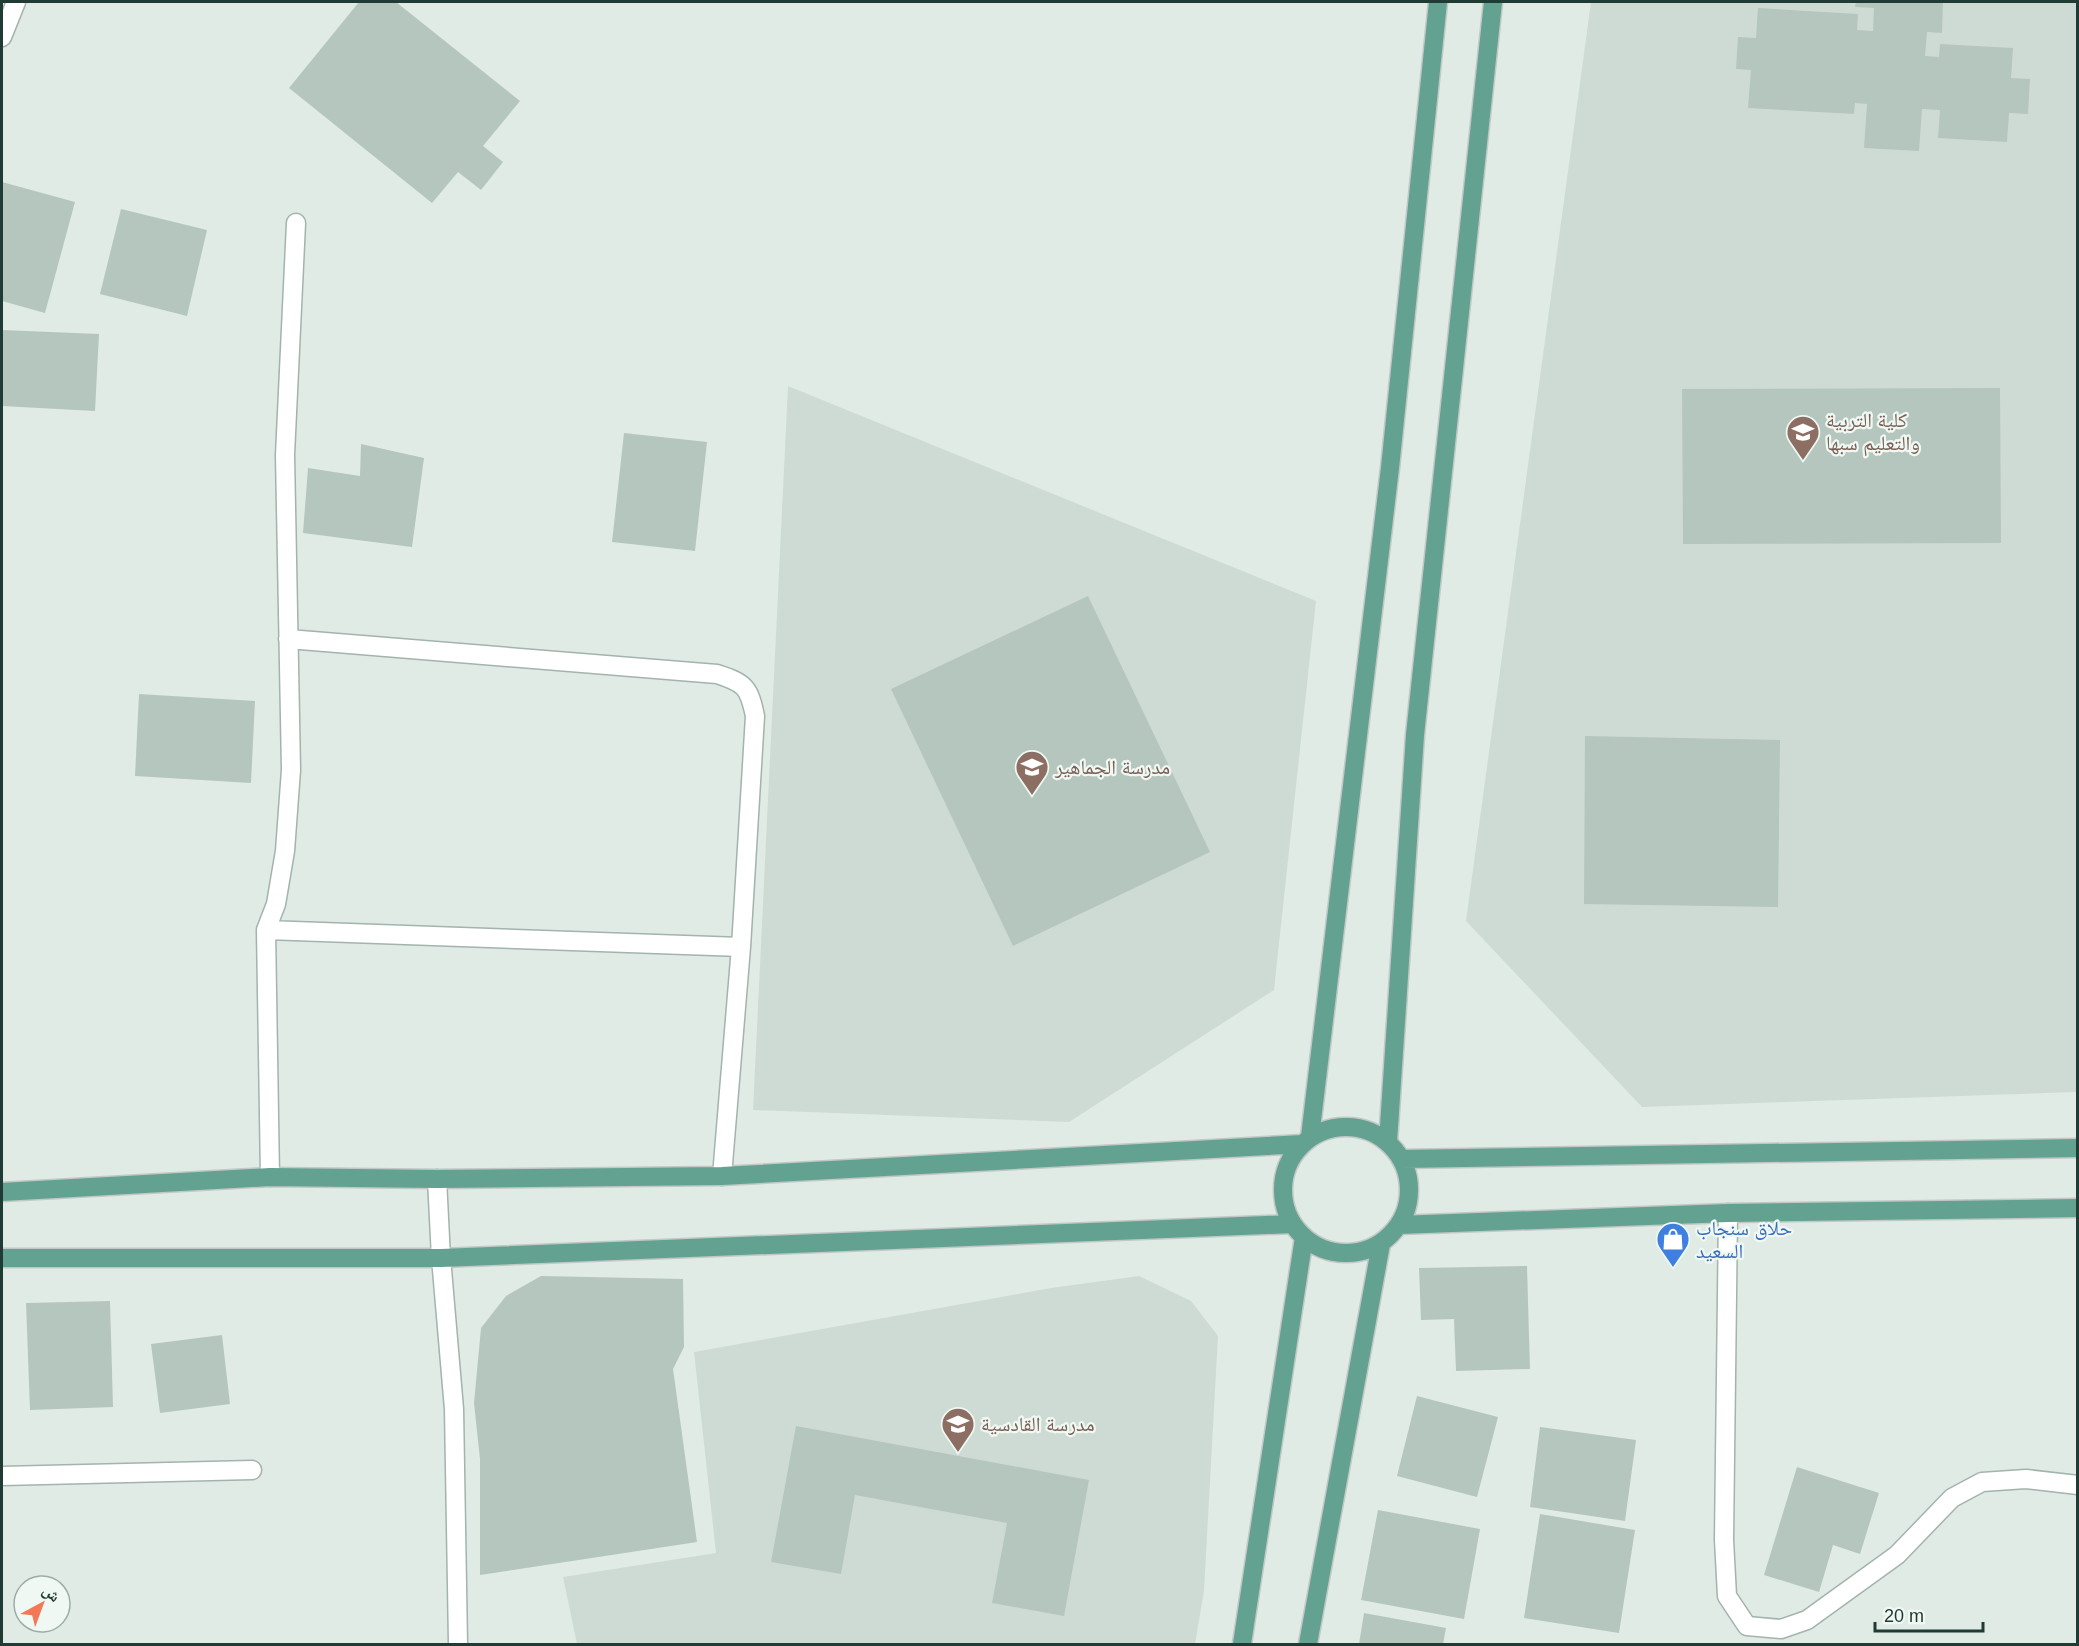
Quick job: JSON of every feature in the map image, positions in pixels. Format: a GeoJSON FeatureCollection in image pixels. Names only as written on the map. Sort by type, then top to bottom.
{"type":"FeatureCollection","features":[{"type":"Feature","properties":{"kind":"main road"},"geometry":{"type":"LineString","coordinates":[[1306,1141],[1391,456],[1438,2]]}},
{"type":"Feature","properties":{"kind":"main road"},"geometry":{"type":"LineString","coordinates":[[1388,1142],[1415,735],[1492,2]]}},
{"type":"Feature","properties":{"kind":"main road"},"geometry":{"type":"LineString","coordinates":[[1350,1126],[1370,1131],[1388,1142],[1402,1159],[1408,1174],[1410,1192],[1407,1209],[1400,1225],[1380,1244],[1362,1251],[1341,1253],[1322,1248],[1299,1231],[1284,1204],[1284,1182],[1290,1161],[1306,1141],[1329,1129],[1350,1126]]}},
{"type":"Feature","properties":{"kind":"main road"},"geometry":{"type":"LineString","coordinates":[[2,1192],[270,1177],[437,1179],[722,1176],[1306,1141]]}},
{"type":"Feature","properties":{"kind":"main road"},"geometry":{"type":"LineString","coordinates":[[1402,1159],[2078,1148]]}},
{"type":"Feature","properties":{"kind":"main road"},"geometry":{"type":"LineString","coordinates":[[1400,1225],[1728,1213],[2078,1208]]}},
{"type":"Feature","properties":{"kind":"main road"},"geometry":{"type":"LineString","coordinates":[[2,1258],[441,1257],[1299,1231]]}},
{"type":"Feature","properties":{"kind":"main road"},"geometry":{"type":"LineString","coordinates":[[1242,1644],[1299,1231]]}},
{"type":"Feature","properties":{"kind":"main road"},"geometry":{"type":"LineString","coordinates":[[1308,1644],[1380,1244]]}},
{"type":"Feature","properties":{"kind":"street"},"geometry":{"type":"LineString","coordinates":[[2,37],[16,2]]}},
{"type":"Feature","properties":{"kind":"street"},"geometry":{"type":"LineString","coordinates":[[270,1177],[266,930],[276,904],[285,851],[291,770],[285,455],[296,224]]}},
{"type":"Feature","properties":{"kind":"street"},"geometry":{"type":"LineString","coordinates":[[288,639],[717,674],[735,680],[750,693],[755,716],[741,947],[722,1176]]}},
{"type":"Feature","properties":{"kind":"street"},"geometry":{"type":"LineString","coordinates":[[266,930],[741,947]]}},
{"type":"Feature","properties":{"kind":"street"},"geometry":{"type":"LineString","coordinates":[[437,1179],[454,1409],[458,1644]]}},
{"type":"Feature","properties":{"kind":"street"},"geometry":{"type":"LineString","coordinates":[[1728,1213],[1724,1540],[1727,1596],[1747,1626],[1781,1629],[1807,1620],[1897,1555],[1952,1498],[1983,1482],[2026,1479],[2078,1485]]}},
{"type":"Feature","properties":{"kind":"street"},"geometry":{"type":"LineString","coordinates":[[2,1476],[252,1470]]}},
{"type":"Feature","properties":{"kind":"shaded area","name":"كلية التربية والتعليم سبها"},"geometry":{"type":"Polygon","coordinates":[[[1591,2],[2077,2],[2077,1092],[1642,1107],[1466,921],[1591,2]]]}},
{"type":"Feature","properties":{"kind":"shaded area","name":"مدرسة الجماهير"},"geometry":{"type":"Polygon","coordinates":[[[788,386],[1316,601],[1274,990],[1069,1122],[753,1110],[788,386]]]}},
{"type":"Feature","properties":{"kind":"shaded area","name":"مدرسة القادسية"},"geometry":{"type":"Polygon","coordinates":[[[1139,1276],[1191,1301],[1218,1336],[1204,1591],[1195,1644],[577,1644],[563,1577],[716,1553],[694,1352],[1051,1288],[1139,1276]]]}},
{"type":"Feature","properties":{"kind":"building"},"geometry":{"type":"Polygon","coordinates":[[[359,2],[396,2],[520,101],[483,146],[503,162],[481,190],[458,172],[432,203],[289,88],[359,2]]]}},
{"type":"Feature","properties":{"kind":"building"},"geometry":{"type":"Polygon","coordinates":[[[1856,2],[1943,2],[1942,33],[1927,32],[1925,56],[1939,57],[1940,44],[2013,48],[2011,78],[2030,79],[2028,114],[2009,113],[2007,142],[1938,138],[1940,110],[1922,109],[1919,151],[1864,148],[1867,104],[1855,103],[1854,114],[1748,108],[1751,70],[1736,69],[1738,37],[1756,38],[1758,8],[1858,14],[1857,30],[1873,31],[1874,8],[1855,7],[1856,2]]]}},
{"type":"Feature","properties":{"kind":"building"},"geometry":{"type":"Polygon","coordinates":[[[2,182],[75,202],[45,313],[2,301],[2,182]]]}},
{"type":"Feature","properties":{"kind":"building"},"geometry":{"type":"Polygon","coordinates":[[[121,209],[207,230],[187,316],[100,294],[121,209]]]}},
{"type":"Feature","properties":{"kind":"building"},"geometry":{"type":"Polygon","coordinates":[[[2,330],[99,334],[95,411],[2,406],[2,330]]]}},
{"type":"Feature","properties":{"kind":"building"},"geometry":{"type":"Polygon","coordinates":[[[2000,388],[2001,543],[1683,544],[1682,389],[2000,388]]]}},
{"type":"Feature","properties":{"kind":"building"},"geometry":{"type":"Polygon","coordinates":[[[624,433],[707,442],[695,551],[612,542],[624,433]]]}},
{"type":"Feature","properties":{"kind":"building"},"geometry":{"type":"Polygon","coordinates":[[[361,444],[424,458],[412,547],[303,533],[308,468],[360,476],[361,444]]]}},
{"type":"Feature","properties":{"kind":"building"},"geometry":{"type":"Polygon","coordinates":[[[1088,596],[1210,852],[1013,946],[891,689],[1088,596]]]}},
{"type":"Feature","properties":{"kind":"building"},"geometry":{"type":"Polygon","coordinates":[[[139,694],[255,701],[251,783],[135,776],[139,694]]]}},
{"type":"Feature","properties":{"kind":"building"},"geometry":{"type":"Polygon","coordinates":[[[1585,736],[1780,740],[1778,907],[1584,904],[1585,736]]]}},
{"type":"Feature","properties":{"kind":"building"},"geometry":{"type":"Polygon","coordinates":[[[1527,1266],[1530,1369],[1456,1371],[1454,1319],[1421,1320],[1419,1268],[1527,1266]]]}},
{"type":"Feature","properties":{"kind":"building"},"geometry":{"type":"Polygon","coordinates":[[[541,1276],[683,1279],[684,1347],[673,1369],[697,1542],[480,1575],[480,1459],[474,1403],[481,1328],[506,1296],[541,1276]]]}},
{"type":"Feature","properties":{"kind":"building"},"geometry":{"type":"Polygon","coordinates":[[[110,1301],[113,1407],[30,1410],[26,1303],[110,1301]]]}},
{"type":"Feature","properties":{"kind":"building"},"geometry":{"type":"Polygon","coordinates":[[[222,1335],[230,1404],[160,1413],[151,1344],[222,1335]]]}},
{"type":"Feature","properties":{"kind":"building"},"geometry":{"type":"Polygon","coordinates":[[[1417,1396],[1498,1417],[1477,1497],[1397,1476],[1417,1396]]]}},
{"type":"Feature","properties":{"kind":"building"},"geometry":{"type":"Polygon","coordinates":[[[796,1426],[1089,1480],[1064,1616],[992,1603],[1007,1523],[855,1495],[841,1574],[771,1562],[796,1426]]]}},
{"type":"Feature","properties":{"kind":"building"},"geometry":{"type":"Polygon","coordinates":[[[1540,1427],[1636,1440],[1625,1521],[1530,1507],[1540,1427]]]}},
{"type":"Feature","properties":{"kind":"building"},"geometry":{"type":"Polygon","coordinates":[[[1797,1467],[1879,1493],[1860,1554],[1833,1545],[1819,1592],[1764,1575],[1797,1467]]]}},
{"type":"Feature","properties":{"kind":"building"},"geometry":{"type":"Polygon","coordinates":[[[1378,1510],[1480,1529],[1464,1619],[1361,1600],[1378,1510]]]}},
{"type":"Feature","properties":{"kind":"building"},"geometry":{"type":"Polygon","coordinates":[[[1540,1514],[1635,1530],[1619,1633],[1524,1618],[1540,1514]]]}},
{"type":"Feature","properties":{"kind":"building"},"geometry":{"type":"Polygon","coordinates":[[[1364,1613],[1446,1628],[1443,1644],[1359,1644],[1364,1613]]]}},
{"type":"Feature","properties":{"kind":"place","name":"كلية التربية والتعليم سبها"},"geometry":{"type":"Point","coordinates":[1803,461]}},
{"type":"Feature","properties":{"kind":"place","name":"مدرسة الجماهير"},"geometry":{"type":"Point","coordinates":[1032,796]}},
{"type":"Feature","properties":{"kind":"place","name":"حلاق سنجاب السعيد"},"geometry":{"type":"Point","coordinates":[1673,1268]}},
{"type":"Feature","properties":{"kind":"place","name":"مدرسة القادسية"},"geometry":{"type":"Point","coordinates":[958,1453]}}]}
